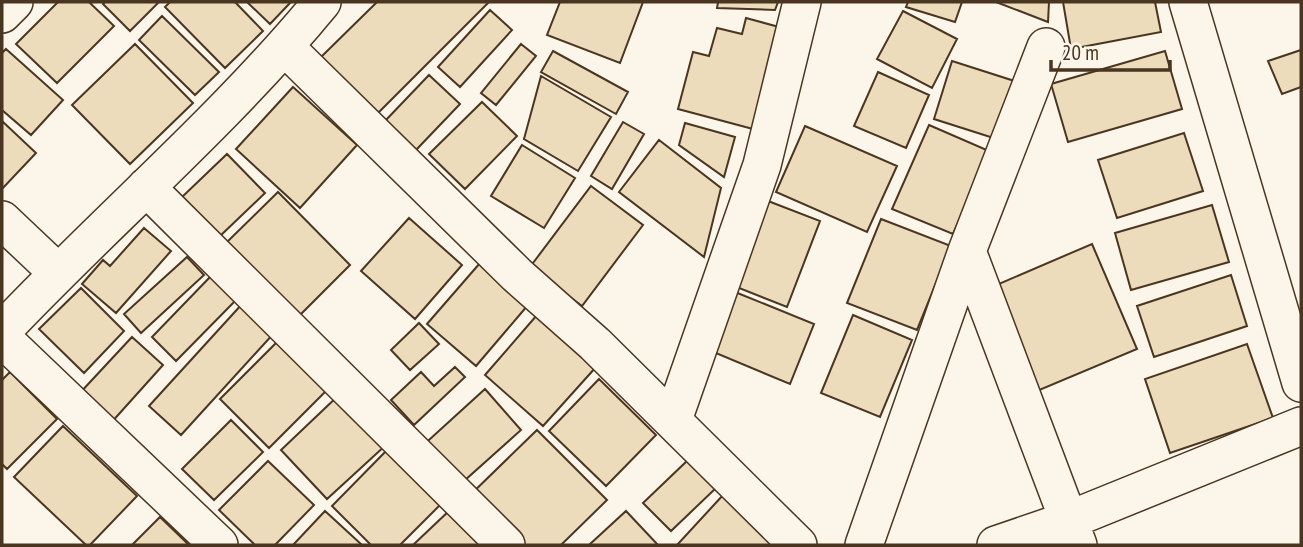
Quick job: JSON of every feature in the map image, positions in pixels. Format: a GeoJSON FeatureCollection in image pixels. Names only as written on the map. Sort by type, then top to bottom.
{"type":"FeatureCollection","features":[{"type":"Feature","properties":{"kind":"street"},"geometry":{"type":"LineString","coordinates":[[2,14],[14,2]]}},
{"type":"Feature","properties":{"kind":"street"},"geometry":{"type":"LineString","coordinates":[[2,331],[57,272],[285,47],[322,2]]}},
{"type":"Feature","properties":{"kind":"street"},"geometry":{"type":"LineString","coordinates":[[673,420],[762,165],[802,2]]}},
{"type":"Feature","properties":{"kind":"street"},"geometry":{"type":"LineString","coordinates":[[1188,2],[1301,383]]}},
{"type":"Feature","properties":{"kind":"street"},"geometry":{"type":"LineString","coordinates":[[285,47],[517,275],[595,344],[798,545]]}},
{"type":"Feature","properties":{"kind":"street"},"geometry":{"type":"LineString","coordinates":[[864,545],[967,251],[1046,47]]}},
{"type":"Feature","properties":{"kind":"street"},"geometry":{"type":"LineString","coordinates":[[146,187],[506,545]]}},
{"type":"Feature","properties":{"kind":"street"},"geometry":{"type":"LineString","coordinates":[[2,220],[57,272]]}},
{"type":"Feature","properties":{"kind":"street"},"geometry":{"type":"LineString","coordinates":[[967,251],[1074,533]]}},
{"type":"Feature","properties":{"kind":"street"},"geometry":{"type":"LineString","coordinates":[[2,338],[219,545]]}},
{"type":"Feature","properties":{"kind":"street"},"geometry":{"type":"LineString","coordinates":[[996,545],[1074,533],[1301,426]]}},
{"type":"Feature","properties":{"kind":"building"},"geometry":{"type":"Polygon","coordinates":[[[58,2],[89,2],[114,26],[57,83],[16,44],[58,2]]]}},
{"type":"Feature","properties":{"kind":"building"},"geometry":{"type":"Polygon","coordinates":[[[159,2],[130,31],[103,4],[159,2]]]}},
{"type":"Feature","properties":{"kind":"building"},"geometry":{"type":"Polygon","coordinates":[[[170,2],[235,2],[263,31],[225,68],[165,7],[170,2]]]}},
{"type":"Feature","properties":{"kind":"building"},"geometry":{"type":"Polygon","coordinates":[[[247,2],[289,2],[290,3],[270,24],[247,2]]]}},
{"type":"Feature","properties":{"kind":"building"},"geometry":{"type":"Polygon","coordinates":[[[377,2],[489,2],[376,115],[319,59],[377,2]]]}},
{"type":"Feature","properties":{"kind":"building"},"geometry":{"type":"Polygon","coordinates":[[[560,2],[643,2],[620,63],[547,35],[560,2]]]}},
{"type":"Feature","properties":{"kind":"building"},"geometry":{"type":"Polygon","coordinates":[[[718,2],[778,2],[775,10],[717,8],[718,2]]]}},
{"type":"Feature","properties":{"kind":"building"},"geometry":{"type":"Polygon","coordinates":[[[908,2],[962,2],[955,22],[906,7],[908,2]]]}},
{"type":"Feature","properties":{"kind":"building"},"geometry":{"type":"Polygon","coordinates":[[[996,2],[1049,2],[1048,22],[996,2]]]}},
{"type":"Feature","properties":{"kind":"building"},"geometry":{"type":"Polygon","coordinates":[[[1063,2],[1155,2],[1161,32],[1071,49],[1063,2]]]}},
{"type":"Feature","properties":{"kind":"building"},"geometry":{"type":"Polygon","coordinates":[[[490,10],[512,30],[460,87],[438,67],[490,10]]]}},
{"type":"Feature","properties":{"kind":"building"},"geometry":{"type":"Polygon","coordinates":[[[903,11],[957,39],[932,88],[877,59],[903,11]]]}},
{"type":"Feature","properties":{"kind":"building"},"geometry":{"type":"Polygon","coordinates":[[[162,16],[219,72],[195,95],[139,40],[162,16]]]}},
{"type":"Feature","properties":{"kind":"building"},"geometry":{"type":"Polygon","coordinates":[[[746,18],[779,27],[753,129],[678,109],[693,52],[709,56],[717,28],[742,34],[746,18]]]}},
{"type":"Feature","properties":{"kind":"building"},"geometry":{"type":"Polygon","coordinates":[[[135,44],[193,103],[130,164],[72,105],[135,44]]]}},
{"type":"Feature","properties":{"kind":"building"},"geometry":{"type":"Polygon","coordinates":[[[521,44],[536,56],[496,105],[481,93],[521,44]]]}},
{"type":"Feature","properties":{"kind":"building"},"geometry":{"type":"Polygon","coordinates":[[[6,49],[63,100],[31,135],[2,110],[2,53],[6,49]]]}},
{"type":"Feature","properties":{"kind":"building"},"geometry":{"type":"Polygon","coordinates":[[[1301,50],[1301,87],[1282,94],[1268,61],[1301,50]]]}},
{"type":"Feature","properties":{"kind":"building"},"geometry":{"type":"Polygon","coordinates":[[[553,51],[628,92],[616,114],[541,72],[553,51]]]}},
{"type":"Feature","properties":{"kind":"building"},"geometry":{"type":"Polygon","coordinates":[[[1165,51],[1182,109],[1068,142],[1051,84],[1165,51]]]}},
{"type":"Feature","properties":{"kind":"building"},"geometry":{"type":"Polygon","coordinates":[[[952,61],[1024,84],[1006,142],[934,119],[952,61]]]}},
{"type":"Feature","properties":{"kind":"building"},"geometry":{"type":"Polygon","coordinates":[[[878,72],[929,95],[906,148],[854,126],[878,72]]]}},
{"type":"Feature","properties":{"kind":"building"},"geometry":{"type":"Polygon","coordinates":[[[429,75],[460,104],[416,150],[385,121],[429,75]]]}},
{"type":"Feature","properties":{"kind":"building"},"geometry":{"type":"Polygon","coordinates":[[[541,76],[611,117],[578,171],[524,139],[541,76]]]}},
{"type":"Feature","properties":{"kind":"building"},"geometry":{"type":"Polygon","coordinates":[[[293,87],[357,145],[300,208],[236,149],[293,87]]]}},
{"type":"Feature","properties":{"kind":"building"},"geometry":{"type":"Polygon","coordinates":[[[482,102],[517,136],[465,189],[429,154],[482,102]]]}},
{"type":"Feature","properties":{"kind":"building"},"geometry":{"type":"Polygon","coordinates":[[[2,121],[36,153],[2,189],[2,121]]]}},
{"type":"Feature","properties":{"kind":"building"},"geometry":{"type":"Polygon","coordinates":[[[623,122],[644,134],[612,189],[591,176],[623,122]]]}},
{"type":"Feature","properties":{"kind":"building"},"geometry":{"type":"Polygon","coordinates":[[[685,123],[735,137],[724,177],[679,145],[685,123]]]}},
{"type":"Feature","properties":{"kind":"building"},"geometry":{"type":"Polygon","coordinates":[[[929,125],[989,151],[953,234],[892,209],[929,125]]]}},
{"type":"Feature","properties":{"kind":"building"},"geometry":{"type":"Polygon","coordinates":[[[805,126],[897,166],[867,232],[776,192],[805,126]]]}},
{"type":"Feature","properties":{"kind":"building"},"geometry":{"type":"Polygon","coordinates":[[[1184,133],[1203,191],[1117,218],[1098,160],[1184,133]]]}},
{"type":"Feature","properties":{"kind":"building"},"geometry":{"type":"Polygon","coordinates":[[[659,140],[721,188],[704,257],[619,192],[659,140]]]}},
{"type":"Feature","properties":{"kind":"building"},"geometry":{"type":"Polygon","coordinates":[[[522,145],[575,178],[544,228],[491,196],[522,145]]]}},
{"type":"Feature","properties":{"kind":"building"},"geometry":{"type":"Polygon","coordinates":[[[227,154],[265,193],[219,237],[182,197],[227,154]]]}},
{"type":"Feature","properties":{"kind":"building"},"geometry":{"type":"Polygon","coordinates":[[[591,186],[643,225],[582,306],[530,267],[591,186]]]}},
{"type":"Feature","properties":{"kind":"building"},"geometry":{"type":"Polygon","coordinates":[[[278,192],[350,265],[299,316],[226,243],[278,192]]]}},
{"type":"Feature","properties":{"kind":"building"},"geometry":{"type":"Polygon","coordinates":[[[768,201],[820,221],[787,307],[734,286],[768,201]]]}},
{"type":"Feature","properties":{"kind":"building"},"geometry":{"type":"Polygon","coordinates":[[[1212,205],[1229,262],[1131,290],[1115,233],[1212,205]]]}},
{"type":"Feature","properties":{"kind":"building"},"geometry":{"type":"Polygon","coordinates":[[[409,218],[462,265],[415,319],[361,271],[409,218]]]}},
{"type":"Feature","properties":{"kind":"building"},"geometry":{"type":"Polygon","coordinates":[[[881,219],[951,246],[917,330],[847,303],[881,219]]]}},
{"type":"Feature","properties":{"kind":"building"},"geometry":{"type":"Polygon","coordinates":[[[144,228],[171,251],[116,313],[82,284],[103,260],[110,266],[144,228]]]}},
{"type":"Feature","properties":{"kind":"building"},"geometry":{"type":"Polygon","coordinates":[[[1092,244],[1137,349],[1037,391],[994,286],[1092,244]]]}},
{"type":"Feature","properties":{"kind":"building"},"geometry":{"type":"Polygon","coordinates":[[[187,257],[204,275],[141,333],[124,314],[187,257]]]}},
{"type":"Feature","properties":{"kind":"building"},"geometry":{"type":"Polygon","coordinates":[[[480,263],[528,305],[476,366],[427,324],[480,263]]]}},
{"type":"Feature","properties":{"kind":"building"},"geometry":{"type":"Polygon","coordinates":[[[1231,275],[1247,326],[1154,357],[1137,306],[1231,275]]]}},
{"type":"Feature","properties":{"kind":"building"},"geometry":{"type":"Polygon","coordinates":[[[211,276],[236,300],[176,361],[152,337],[211,276]]]}},
{"type":"Feature","properties":{"kind":"building"},"geometry":{"type":"Polygon","coordinates":[[[81,288],[124,331],[84,373],[39,329],[81,288]]]}},
{"type":"Feature","properties":{"kind":"building"},"geometry":{"type":"Polygon","coordinates":[[[735,292],[814,324],[790,384],[711,351],[735,292]]]}},
{"type":"Feature","properties":{"kind":"building"},"geometry":{"type":"Polygon","coordinates":[[[243,303],[275,332],[181,435],[149,406],[243,303]]]}},
{"type":"Feature","properties":{"kind":"building"},"geometry":{"type":"Polygon","coordinates":[[[537,315],[596,367],[543,426],[485,375],[537,315]]]}},
{"type":"Feature","properties":{"kind":"building"},"geometry":{"type":"Polygon","coordinates":[[[853,315],[912,340],[880,417],[821,393],[853,315]]]}},
{"type":"Feature","properties":{"kind":"building"},"geometry":{"type":"Polygon","coordinates":[[[419,323],[439,344],[410,370],[391,350],[419,323]]]}},
{"type":"Feature","properties":{"kind":"building"},"geometry":{"type":"Polygon","coordinates":[[[284,335],[333,384],[269,448],[220,399],[284,335]]]}},
{"type":"Feature","properties":{"kind":"building"},"geometry":{"type":"Polygon","coordinates":[[[132,337],[163,365],[110,424],[78,395],[132,337]]]}},
{"type":"Feature","properties":{"kind":"building"},"geometry":{"type":"Polygon","coordinates":[[[1247,344],[1273,418],[1170,453],[1145,379],[1247,344]]]}},
{"type":"Feature","properties":{"kind":"building"},"geometry":{"type":"Polygon","coordinates":[[[455,367],[465,377],[414,425],[391,400],[421,372],[434,386],[455,367]]]}},
{"type":"Feature","properties":{"kind":"building"},"geometry":{"type":"Polygon","coordinates":[[[10,372],[57,419],[7,469],[2,464],[2,380],[10,372]]]}},
{"type":"Feature","properties":{"kind":"building"},"geometry":{"type":"Polygon","coordinates":[[[599,379],[656,435],[606,486],[549,431],[599,379]]]}},
{"type":"Feature","properties":{"kind":"building"},"geometry":{"type":"Polygon","coordinates":[[[485,389],[521,430],[455,489],[419,449],[485,389]]]}},
{"type":"Feature","properties":{"kind":"building"},"geometry":{"type":"Polygon","coordinates":[[[340,394],[387,444],[327,499],[281,450],[340,394]]]}},
{"type":"Feature","properties":{"kind":"building"},"geometry":{"type":"Polygon","coordinates":[[[231,420],[263,452],[214,500],[182,469],[231,420]]]}},
{"type":"Feature","properties":{"kind":"building"},"geometry":{"type":"Polygon","coordinates":[[[63,426],[137,496],[90,545],[86,545],[14,477],[63,426]]]}},
{"type":"Feature","properties":{"kind":"building"},"geometry":{"type":"Polygon","coordinates":[[[537,430],[607,500],[561,545],[510,545],[465,500],[537,430]]]}},
{"type":"Feature","properties":{"kind":"building"},"geometry":{"type":"Polygon","coordinates":[[[390,447],[444,501],[400,545],[371,545],[332,506],[390,447]]]}},
{"type":"Feature","properties":{"kind":"building"},"geometry":{"type":"Polygon","coordinates":[[[688,460],[716,488],[671,531],[643,503],[688,460]]]}},
{"type":"Feature","properties":{"kind":"building"},"geometry":{"type":"Polygon","coordinates":[[[268,461],[314,505],[275,545],[255,545],[219,510],[268,461]]]}},
{"type":"Feature","properties":{"kind":"building"},"geometry":{"type":"Polygon","coordinates":[[[724,494],[774,540],[770,545],[677,545],[724,494]]]}},
{"type":"Feature","properties":{"kind":"building"},"geometry":{"type":"Polygon","coordinates":[[[450,510],[482,543],[480,545],[413,545],[450,510]]]}},
{"type":"Feature","properties":{"kind":"building"},"geometry":{"type":"Polygon","coordinates":[[[325,511],[362,545],[293,545],[325,511]]]}},
{"type":"Feature","properties":{"kind":"building"},"geometry":{"type":"Polygon","coordinates":[[[626,511],[658,545],[589,545],[626,511]]]}},
{"type":"Feature","properties":{"kind":"building"},"geometry":{"type":"Polygon","coordinates":[[[160,517],[189,545],[132,545],[160,517]]]}}]}
